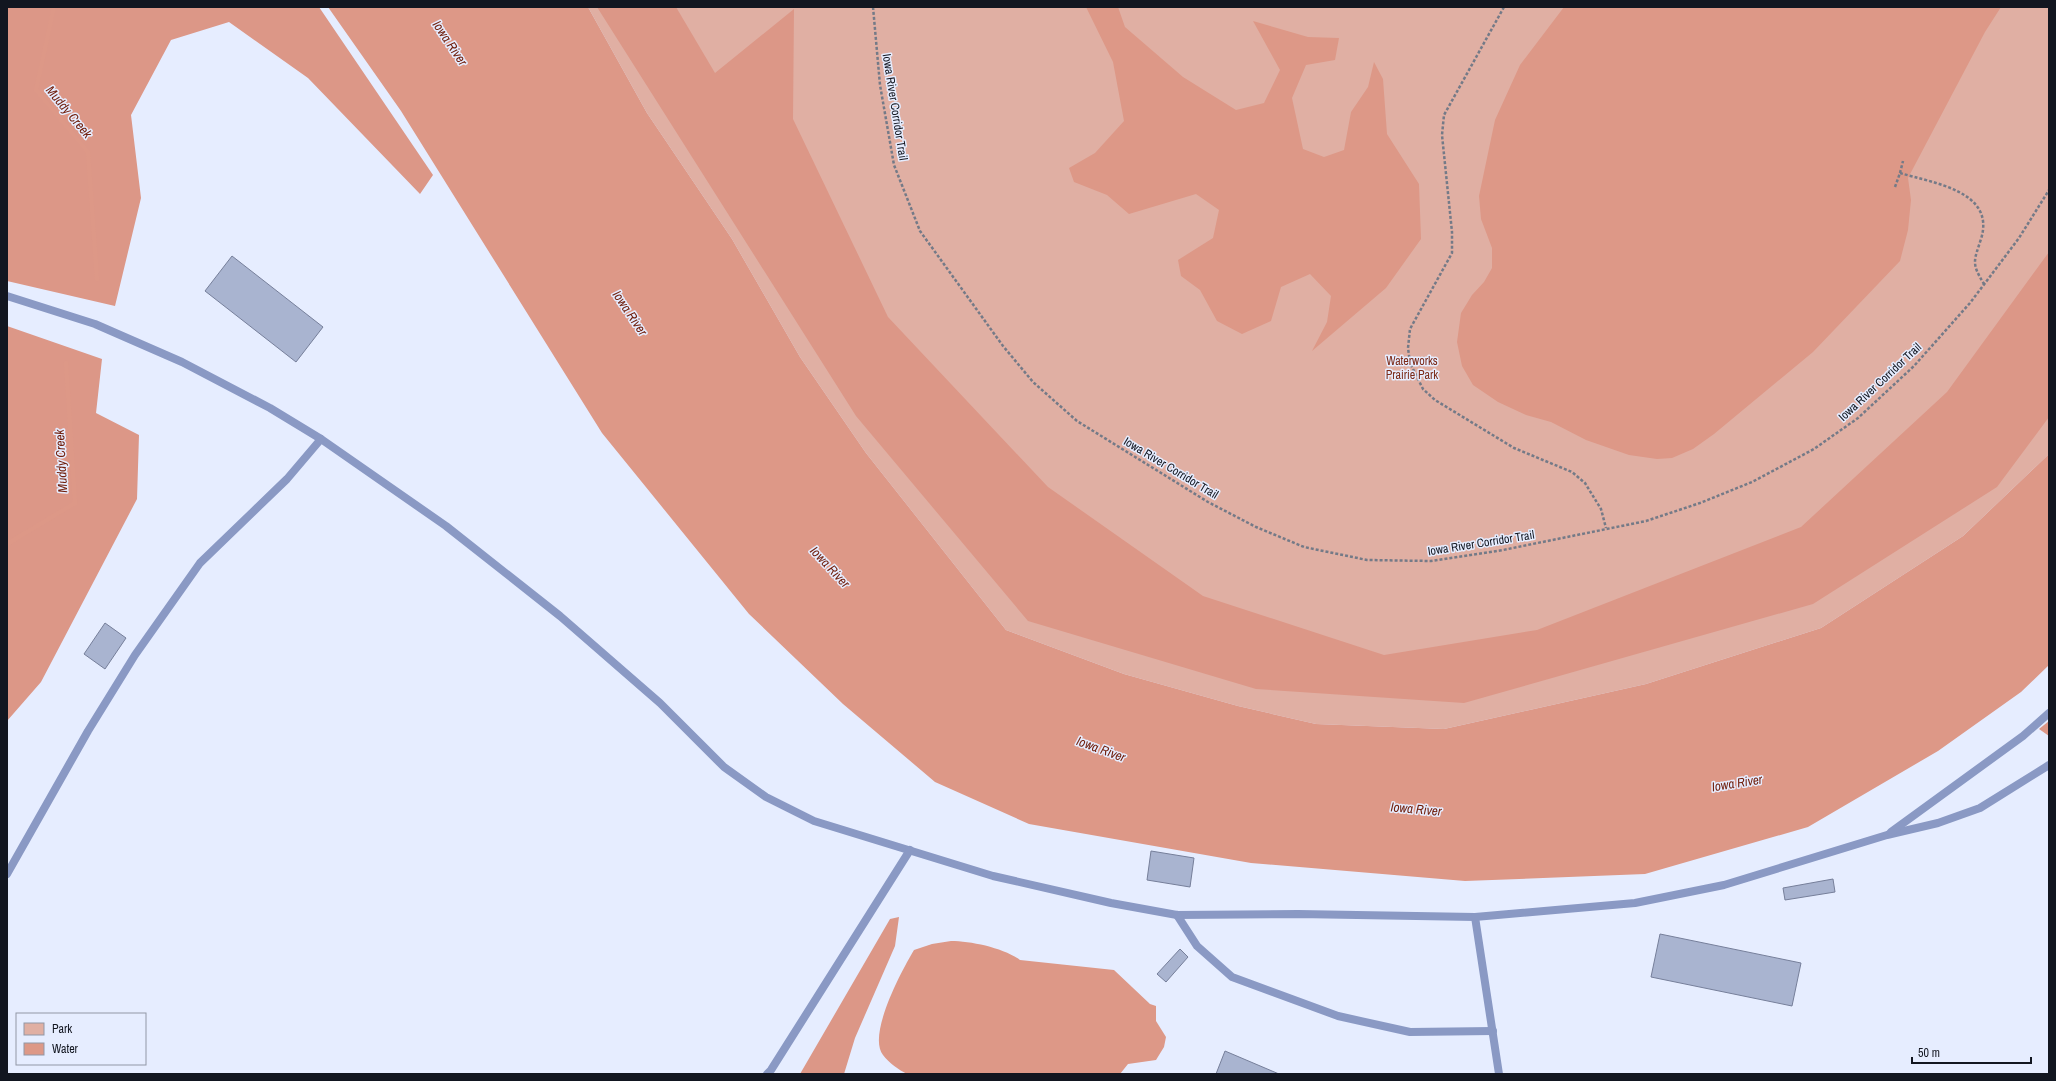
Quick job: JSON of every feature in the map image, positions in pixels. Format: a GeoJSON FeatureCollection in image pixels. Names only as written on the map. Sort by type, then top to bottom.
{"type":"FeatureCollection","features":[{"type":"Feature","properties":{"kind":"lane"},"geometry":{"type":"LineString","coordinates":[[7,296],[95,324],[182,362],[270,408],[321,439],[446,526],[560,616],[660,703],[724,767],[766,798],[814,821],[992,876],[1111,903],[1177,915],[1298,914],[1475,917],[1635,903],[1724,885],[1887,835],[1938,823],[1980,808],[2049,765]]}},
{"type":"Feature","properties":{"kind":"lane"},"geometry":{"type":"LineString","coordinates":[[7,874],[88,731],[135,655],[200,564],[287,479],[321,439]]}},
{"type":"Feature","properties":{"kind":"lane"},"geometry":{"type":"LineString","coordinates":[[1887,835],[2023,736],[2049,713]]}},
{"type":"Feature","properties":{"kind":"lane"},"geometry":{"type":"LineString","coordinates":[[767,1074],[772,1070],[910,850]]}},
{"type":"Feature","properties":{"kind":"lane"},"geometry":{"type":"LineString","coordinates":[[1177,915],[1197,946],[1232,977],[1331,1014],[1410,1032],[1493,1031]]}},
{"type":"Feature","properties":{"kind":"lane"},"geometry":{"type":"LineString","coordinates":[[1475,917],[1499,1074]]}},
{"type":"Feature","properties":{"kind":"path","name":"Iowa River Corridor Trail"},"geometry":{"type":"LineString","coordinates":[[873,7],[880,86],[894,165],[920,231],[1003,346],[1033,382],[1078,421],[1208,502],[1256,527],[1304,547],[1360,559],[1431,561],[1503,550],[1646,521],[1700,503],[1752,482],[1814,449],[1858,418],[1914,366],[1970,303],[2019,238],[2049,190]]}},
{"type":"Feature","properties":{"kind":"path"},"geometry":{"type":"LineString","coordinates":[[1504,7],[1444,115],[1442,134],[1452,232],[1452,253],[1410,329],[1408,348],[1410,363],[1423,389],[1435,400],[1514,448],[1572,472],[1584,483],[1593,496],[1600,509],[1606,528]]}},
{"type":"Feature","properties":{"kind":"path"},"geometry":{"type":"LineString","coordinates":[[1895,188],[1903,161]]}},
{"type":"Feature","properties":{"kind":"path"},"geometry":{"type":"LineString","coordinates":[[1900,173],[1958,191],[1976,203],[1981,211],[1984,229],[1976,251],[1975,268],[1984,284]]}},
{"type":"Feature","properties":{"kind":"green space","name":"Waterworks Prairie Park"},"geometry":{"type":"Polygon","coordinates":[[[588,7],[2049,7],[2049,454],[1963,536],[1821,628],[1646,684],[1444,729],[1316,724],[1238,706],[1124,674],[1006,630],[866,453],[800,357],[732,239],[647,113],[588,7]]]}},
{"type":"Feature","properties":{"kind":"shaded area"},"geometry":{"type":"Polygon","coordinates":[[[7,7],[319,7],[433,175],[420,194],[308,78],[229,22],[171,40],[131,115],[141,198],[115,306],[7,281],[7,7]]]}},
{"type":"Feature","properties":{"kind":"shaded area"},"geometry":{"type":"Polygon","coordinates":[[[597,7],[676,7],[715,73],[794,9],[793,119],[888,317],[1048,487],[1203,596],[1384,655],[1537,630],[1801,527],[1947,392],[2049,252],[2049,417],[1997,487],[1813,604],[1464,703],[1256,689],[1028,621],[856,416],[597,7]]]}},
{"type":"Feature","properties":{"kind":"shaded area"},"geometry":{"type":"Polygon","coordinates":[[[7,326],[102,359],[96,413],[139,435],[137,499],[41,682],[7,721],[7,326]]]}},
{"type":"Feature","properties":{"kind":"shaded area"},"geometry":{"type":"Polygon","coordinates":[[[2049,721],[2049,736],[2039,729],[2049,721]]]}},
{"type":"Feature","properties":{"kind":"shaded area"},"geometry":{"type":"Polygon","coordinates":[[[899,917],[895,946],[855,1038],[844,1074],[800,1074],[890,919],[899,917]]]}},
{"type":"Feature","properties":{"kind":"water","name":"Iowa River"},"geometry":{"type":"Polygon","coordinates":[[[328,7],[588,7],[647,113],[732,239],[800,357],[866,453],[1006,630],[1124,674],[1238,706],[1316,724],[1444,729],[1646,684],[1821,628],[1963,536],[2049,454],[2049,665],[2021,692],[1938,751],[1808,827],[1645,874],[1465,881],[1251,863],[1029,824],[935,782],[843,704],[749,614],[602,433],[401,111],[328,7]]]}},
{"type":"Feature","properties":{"kind":"water"},"geometry":{"type":"Polygon","coordinates":[[[1086,7],[1118,7],[1125,27],[1183,77],[1236,110],[1264,103],[1280,70],[1253,21],[1308,37],[1339,38],[1335,60],[1306,65],[1292,98],[1303,149],[1324,157],[1344,150],[1351,112],[1368,87],[1374,62],[1383,79],[1387,134],[1419,184],[1421,239],[1386,288],[1312,351],[1327,322],[1331,296],[1310,274],[1281,287],[1271,321],[1242,334],[1217,321],[1200,290],[1181,276],[1178,260],[1213,238],[1219,210],[1196,194],[1129,214],[1107,195],[1074,182],[1069,168],[1095,153],[1124,121],[1113,62],[1086,7]]]}},
{"type":"Feature","properties":{"kind":"water"},"geometry":{"type":"Polygon","coordinates":[[[1564,7],[2001,7],[1985,32],[1908,178],[1911,200],[1908,230],[1900,261],[1813,352],[1714,434],[1693,449],[1672,458],[1657,459],[1629,455],[1586,440],[1551,422],[1526,415],[1498,402],[1473,385],[1462,366],[1457,342],[1461,313],[1472,295],[1484,282],[1492,268],[1492,248],[1481,219],[1479,196],[1495,120],[1520,65],[1564,7]]]}},
{"type":"Feature","properties":{"kind":"water"},"geometry":{"type":"Polygon","coordinates":[[[951,941],[968,942],[987,946],[1005,952],[1020,960],[1114,970],[1150,1004],[1156,1006],[1156,1021],[1166,1037],[1164,1047],[1156,1060],[1128,1064],[1120,1074],[907,1074],[888,1061],[883,1055],[879,1046],[879,1033],[888,1002],[914,950],[932,944],[951,941]]]}},
{"type":"Feature","properties":{"kind":"building"},"geometry":{"type":"Polygon","coordinates":[[[232,256],[323,327],[296,362],[205,291],[232,256]]]}},
{"type":"Feature","properties":{"kind":"building"},"geometry":{"type":"Polygon","coordinates":[[[105,623],[126,638],[105,669],[84,654],[105,623]]]}},
{"type":"Feature","properties":{"kind":"building"},"geometry":{"type":"Polygon","coordinates":[[[1151,851],[1194,858],[1190,887],[1147,880],[1151,851]]]}},
{"type":"Feature","properties":{"kind":"building"},"geometry":{"type":"Polygon","coordinates":[[[1833,879],[1835,892],[1785,900],[1783,888],[1833,879]]]}},
{"type":"Feature","properties":{"kind":"building"},"geometry":{"type":"Polygon","coordinates":[[[1660,934],[1801,963],[1792,1006],[1651,977],[1660,934]]]}},
{"type":"Feature","properties":{"kind":"building"},"geometry":{"type":"Polygon","coordinates":[[[1180,949],[1188,957],[1166,982],[1157,974],[1180,949]]]}},
{"type":"Feature","properties":{"kind":"building"},"geometry":{"type":"Polygon","coordinates":[[[1225,1051],[1279,1074],[1216,1074],[1225,1051]]]}},
{"type":"Feature","properties":{"kind":"waterway","name":"Muddy Creek"},"geometry":{"type":"LineString","coordinates":[[54,7],[36,90],[88,152],[97,279]]}},
{"type":"Feature","properties":{"kind":"waterway","name":"Muddy Creek"},"geometry":{"type":"LineString","coordinates":[[7,544],[75,503],[66,363]]}}]}
